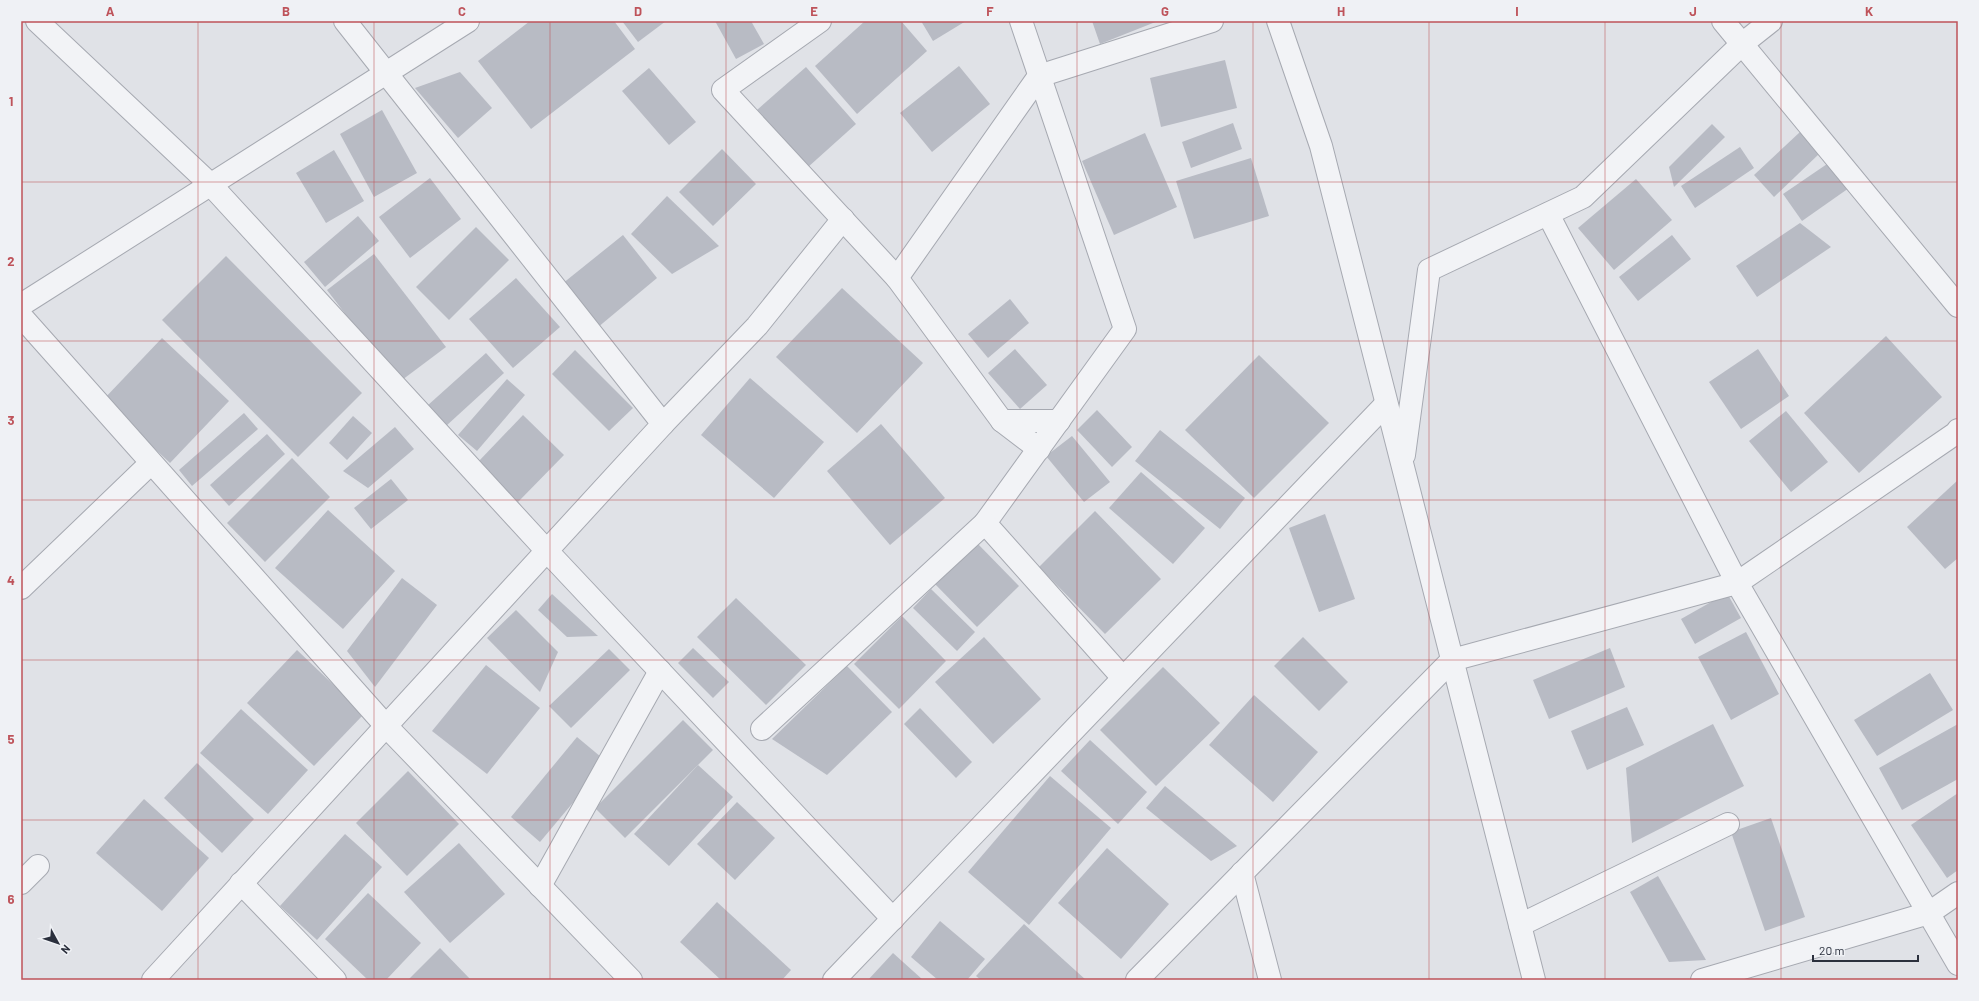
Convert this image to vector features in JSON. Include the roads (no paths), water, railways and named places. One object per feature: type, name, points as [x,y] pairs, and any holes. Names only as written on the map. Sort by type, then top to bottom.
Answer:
[{"type":"street","points":[[37,21],[211,185],[547,550],[893,919]]},
{"type":"street","points":[[345,21],[663,424]]},
{"type":"street","points":[[21,305],[468,21]]},
{"type":"street","points":[[820,21],[724,90],[897,278],[1002,420],[1039,449]]},
{"type":"street","points":[[762,729],[985,523],[1125,329],[1021,21]]},
{"type":"street","points":[[897,278],[1039,76],[1212,21]]},
{"type":"street","points":[[1278,21],[1321,146],[1534,980]]},
{"type":"street","points":[[1723,21],[1958,306]]},
{"type":"street","points":[[1403,467],[1429,270],[1583,197],[1742,44],[1771,21]]},
{"type":"street","points":[[1548,214],[1737,583],[1958,964]]},
{"type":"street","points":[[153,980],[663,424],[757,326],[843,219]]},
{"type":"street","points":[[21,316],[386,726],[631,980]]},
{"type":"street","points":[[834,980],[1386,404]]},
{"type":"street","points":[[1002,420],[1059,421]]},
{"type":"street","points":[[1137,980],[1452,660],[1737,583],[1956,433],[1958,430]]},
{"type":"street","points":[[21,588],[152,463]]},
{"type":"street","points":[[985,523],[1123,678]]},
{"type":"street","points":[[540,886],[660,671]]},
{"type":"street","points":[[1520,926],[1728,824]]},
{"type":"street","points":[[21,883],[38,866]]},
{"type":"street","points":[[1242,873],[1270,980]]},
{"type":"street","points":[[241,884],[335,980]]},
{"type":"street","points":[[1702,980],[1929,913],[1958,893]]}]
